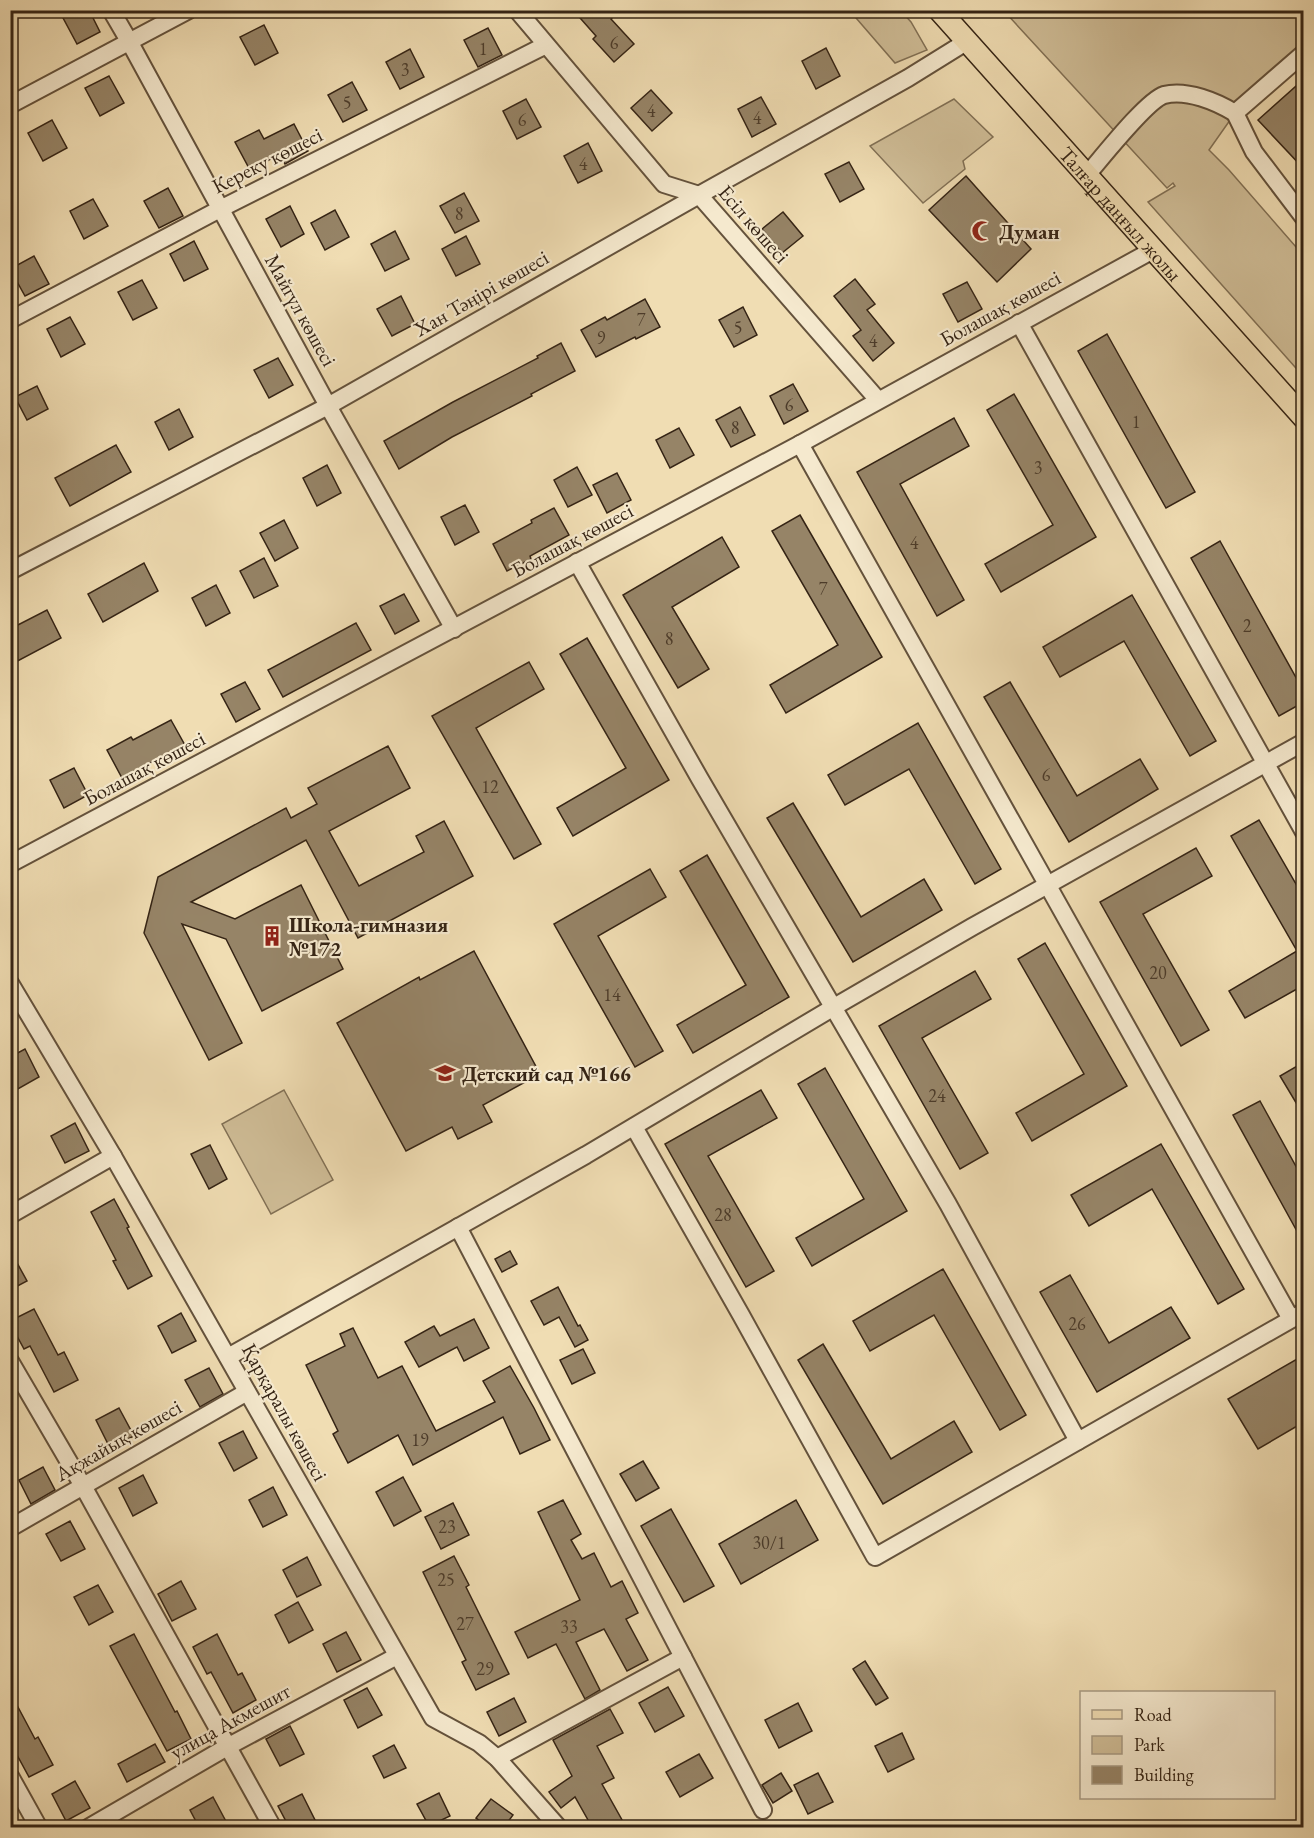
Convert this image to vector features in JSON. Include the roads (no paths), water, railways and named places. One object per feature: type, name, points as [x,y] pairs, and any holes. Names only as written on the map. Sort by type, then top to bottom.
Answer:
[{"type":"main road","name":"Талғар даңғыл жолы","points":[[939,10],[1304,418]]},
{"type":"street","name":"Майгүл көшесі","points":[[111,10],[328,406],[454,629]]},
{"type":"street","points":[[10,105],[189,10]]},
{"type":"street","name":"Есіл көшесі","points":[[517,10],[664,183],[699,195],[878,400]]},
{"type":"street","name":"Хан Тәңірі көшесі","points":[[10,571],[328,406],[926,68],[966,42]]},
{"type":"street","name":"Кереку көшесі","points":[[10,320],[220,209],[546,45]]},
{"type":"street","points":[[1236,113],[1304,53]]},
{"type":"street","points":[[1086,176],[1144,110],[1163,96],[1179,94],[1197,97],[1218,103],[1236,113],[1254,152],[1304,218]]},
{"type":"street","name":"Болашақ көшесі","points":[[10,864],[800,444],[1153,250]]},
{"type":"street","points":[[1019,323],[1304,832]]},
{"type":"street","points":[[634,1126],[875,1557],[1298,1315],[1048,886],[800,444]]},
{"type":"street","points":[[577,562],[699,779],[948,1204],[1078,1441]]},
{"type":"street","points":[[228,1357],[634,1126],[972,927],[1304,742]]},
{"type":"street","name":"Қарқаралы көшесі","points":[[10,982],[113,1156],[433,1718],[479,1743],[497,1758],[557,1827]]},
{"type":"street","points":[[10,1215],[113,1156]]},
{"type":"street","points":[[458,1227],[763,1810]]},
{"type":"street","points":[[10,1361],[83,1486],[273,1827]]},
{"type":"street","name":"Ақжайық көшесі","points":[[10,1528],[247,1392]]},
{"type":"street","name":"улица Акмешит","points":[[88,1827],[227,1747],[397,1656]]},
{"type":"street","points":[[497,1758],[683,1657]]},
{"type":"street","points":[[10,1776],[39,1827]]},
{"type":"place","name":"Думан","points":[[982,231]]},
{"type":"place","name":"Школа-гимназия №172","points":[[272,936]]},
{"type":"place","name":"Детский сад №166","points":[[445,1073]]}]
